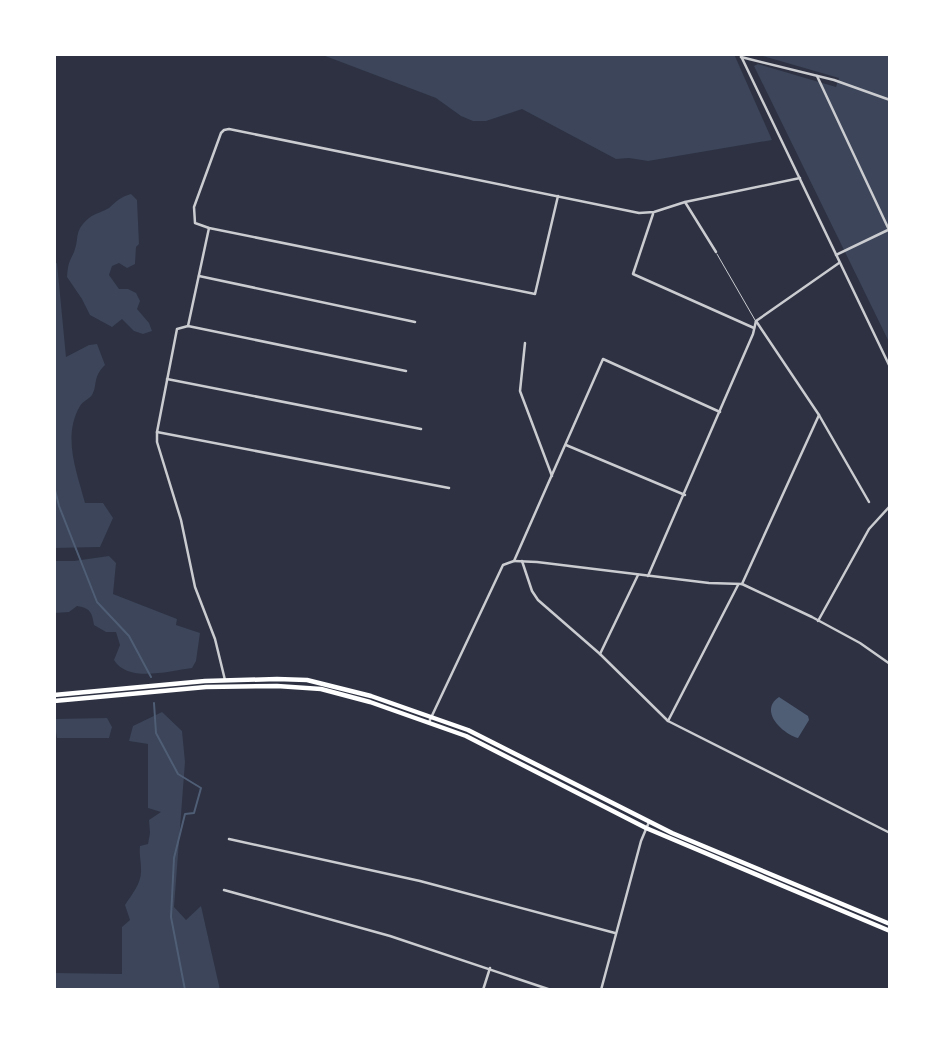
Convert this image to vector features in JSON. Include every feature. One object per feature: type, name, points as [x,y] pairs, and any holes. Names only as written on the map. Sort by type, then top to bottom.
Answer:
[{"type":"main road","points":[[54,695],[225,680],[293,679],[372,696],[432,716],[491,741],[648,825],[890,924]]},
{"type":"main road","points":[[54,702],[206,687],[293,686],[321,689],[347,696],[429,722],[489,747],[648,825],[890,931]]},
{"type":"street","points":[[740,55],[888,99],[890,106]]},
{"type":"street","points":[[740,55],[890,367]]},
{"type":"street","points":[[817,76],[889,230],[835,255]]},
{"type":"street","points":[[558,196],[535,294],[209,228],[195,223],[194,207],[224,130],[558,196],[639,213],[654,212],[685,202],[800,178]]},
{"type":"street","points":[[685,202],[716,252]]},
{"type":"street","points":[[654,212],[633,274],[754,328]]},
{"type":"street","points":[[188,326],[209,228]]},
{"type":"street","points":[[648,576],[720,412],[755,321],[839,263]]},
{"type":"street","points":[[199,276],[415,322]]},
{"type":"street","points":[[755,321],[819,415],[869,502]]},
{"type":"street","points":[[225,680],[215,639],[195,587],[181,520],[160,457],[157,432],[175,333],[182,326],[188,326],[406,371]]},
{"type":"street","points":[[525,343],[520,391],[552,476]]},
{"type":"street","points":[[514,561],[603,359],[720,412]]},
{"type":"street","points":[[167,379],[421,429]]},
{"type":"street","points":[[668,721],[740,584],[819,415]]},
{"type":"street","points":[[157,432],[449,488]]},
{"type":"street","points":[[566,445],[685,495]]},
{"type":"street","points":[[818,621],[869,529],[890,506]]},
{"type":"street","points":[[429,722],[503,565],[514,561],[740,584],[860,643],[890,664]]},
{"type":"street","points":[[522,561],[532,591],[538,600],[600,654],[668,721],[890,833]]},
{"type":"street","points":[[600,654],[638,575]]},
{"type":"street","points":[[600,990],[648,825]]},
{"type":"street","points":[[229,839],[420,881],[615,933]]},
{"type":"street","points":[[224,890],[390,936],[551,990]]},
{"type":"street","points":[[483,990],[490,968]]},
{"type":"lane","points":[[716,252],[755,321]]},
{"type":"shaded area","points":[[320,54],[734,54],[772,140],[648,161],[616,159],[522,109],[486,121],[473,121],[436,98]]},
{"type":"shaded area","points":[[756,54],[890,54],[890,344],[754,66],[758,64],[836,87],[839,78]]},
{"type":"shaded area","points":[[131,194],[137,200],[139,244],[136,247],[135,264],[127,268],[119,263],[112,266],[109,275],[119,289],[136,293],[140,301],[137,309],[152,331],[143,334],[134,331],[122,319],[112,327],[90,315],[67,277],[79,231],[84,223],[91,216]]},
{"type":"shaded area","points":[[57,263],[66,357],[89,345],[97,344],[105,365],[98,374],[92,395],[81,404],[72,430],[75,467],[85,503],[103,503],[113,518],[100,547],[54,548],[54,264]]},
{"type":"shaded area","points":[[109,556],[116,563],[113,594],[177,619],[176,625],[200,633],[196,661],[192,668],[150,674],[129,671],[114,660],[120,645],[116,632],[106,632],[94,625],[88,609],[77,606],[69,612],[54,613],[54,561]]},
{"type":"shaded area","points":[[779,697],[808,716],[809,720],[798,738],[780,727],[772,715],[773,703]]},
{"type":"shaded area","points":[[162,712],[182,731],[185,762],[174,907],[186,920],[201,906],[220,990],[54,990],[54,973],[122,974],[122,927],[130,920],[125,905],[140,879],[140,846],[148,844],[149,820],[161,812],[148,808],[148,744],[129,741],[133,726]]},
{"type":"shaded area","points":[[107,718],[112,727],[109,738],[57,738],[54,719]]},
{"type":"waterway","points":[[54,486],[59,506],[97,602],[129,636],[151,677]]},
{"type":"waterway","points":[[154,703],[156,733],[178,774],[201,788],[194,813],[185,814],[174,858],[171,917],[185,990]]}]
